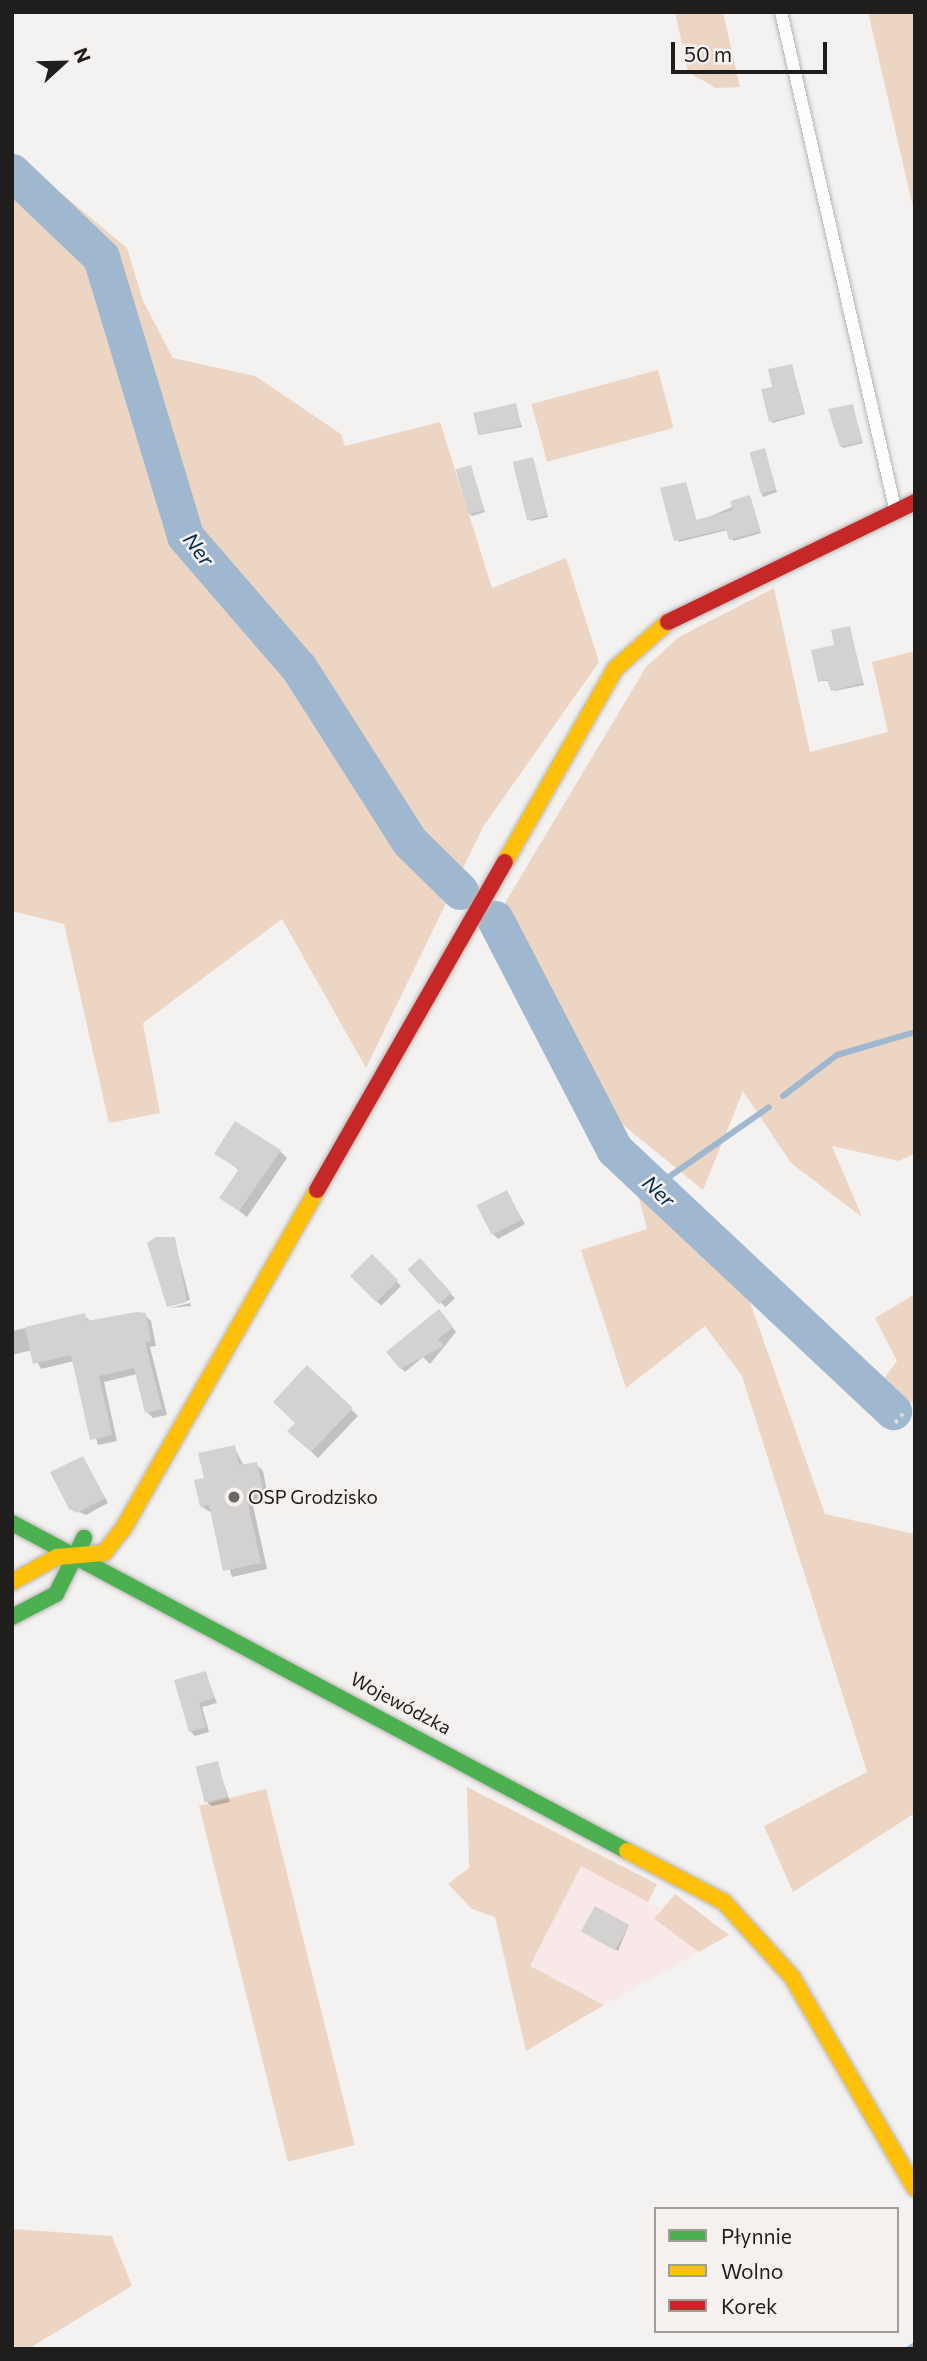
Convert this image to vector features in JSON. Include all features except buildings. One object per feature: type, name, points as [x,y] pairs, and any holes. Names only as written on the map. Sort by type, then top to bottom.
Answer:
[{"type":"street","points":[[12,1583],[57,1557],[77,1558],[104,1553],[615,669],[672,618],[915,502]]},
{"type":"street","points":[[12,1617],[56,1594],[102,1521],[134,1500]]},
{"type":"street","name":"Wojewódzka","points":[[12,1523],[663,1864],[724,1902],[760,1936],[808,2002],[915,2188]]},
{"type":"lane","points":[[780,12],[896,511]]},
{"type":"path","points":[[894,1423],[905,1411]]},
{"type":"shaded area","points":[[675,12],[723,12],[740,87],[716,88],[688,72]]},
{"type":"shaded area","points":[[868,12],[915,12],[915,216]]},
{"type":"shaded area","points":[[12,152],[127,248],[143,301],[173,358],[255,376],[341,434],[345,446],[440,422],[492,588],[566,558],[599,662],[483,827],[366,1068],[282,919],[143,1023],[160,1113],[109,1123],[64,924],[12,911]]},
{"type":"shaded area","points":[[658,370],[674,428],[547,462],[531,404]]},
{"type":"shaded area","points":[[774,588],[810,752],[888,732],[872,662],[915,651],[915,1153],[899,1161],[832,1146],[862,1217],[791,1163],[743,1091],[703,1190],[606,1111],[502,908],[646,667],[679,637]]},
{"type":"shaded area","points":[[633,1177],[746,1291],[825,1514],[915,1534],[915,1813],[793,1892],[764,1826],[867,1772],[742,1376],[705,1326],[626,1388],[581,1250],[647,1229]]},
{"type":"shaded area","points":[[915,1294],[915,1403],[888,1397],[879,1385],[897,1361],[875,1318]]},
{"type":"shaded area","points":[[467,1787],[657,1884],[648,1902],[581,1866],[530,1966],[604,2005],[526,2051],[495,1917],[472,1909],[448,1884],[469,1868]]},
{"type":"shaded area","points":[[266,1789],[355,2145],[288,2162],[199,1806]]},
{"type":"shaded area","points":[[581,1866],[661,1909],[654,1920],[699,1952],[604,2005],[530,1966]]},
{"type":"shaded area","points":[[675,1894],[729,1935],[699,1952],[654,1919]]},
{"type":"shaded area","points":[[12,2229],[112,2236],[132,2286],[28,2349],[12,2349]]},
{"type":"waterway","name":"Ner","points":[[12,172],[101,257],[185,536],[299,668],[410,842],[460,891]]},
{"type":"waterway","name":"Ner","points":[[495,919],[614,1149],[893,1411]]},
{"type":"waterway","points":[[783,1096],[837,1055],[915,1032]]},
{"type":"waterway","points":[[653,1188],[769,1107]]},
{"type":"waterway","points":[[909,2349],[915,2345]]},
{"type":"traffic: fast","points":[[12,1523],[627,1851]]},
{"type":"traffic: fast","points":[[12,1617],[56,1594],[84,1538]]},
{"type":"traffic: slow","points":[[505,862],[615,669],[668,622]]},
{"type":"traffic: slow","points":[[12,1582],[57,1557],[104,1553],[123,1529],[317,1190]]},
{"type":"traffic: slow","points":[[627,1851],[724,1902],[792,1977],[915,2188]]},
{"type":"traffic: jam","points":[[668,622],[915,502]]},
{"type":"traffic: jam","points":[[317,1190],[505,862]]},
{"type":"place","name":"OSP Grodzisko","points":[[234,1497]]}]
